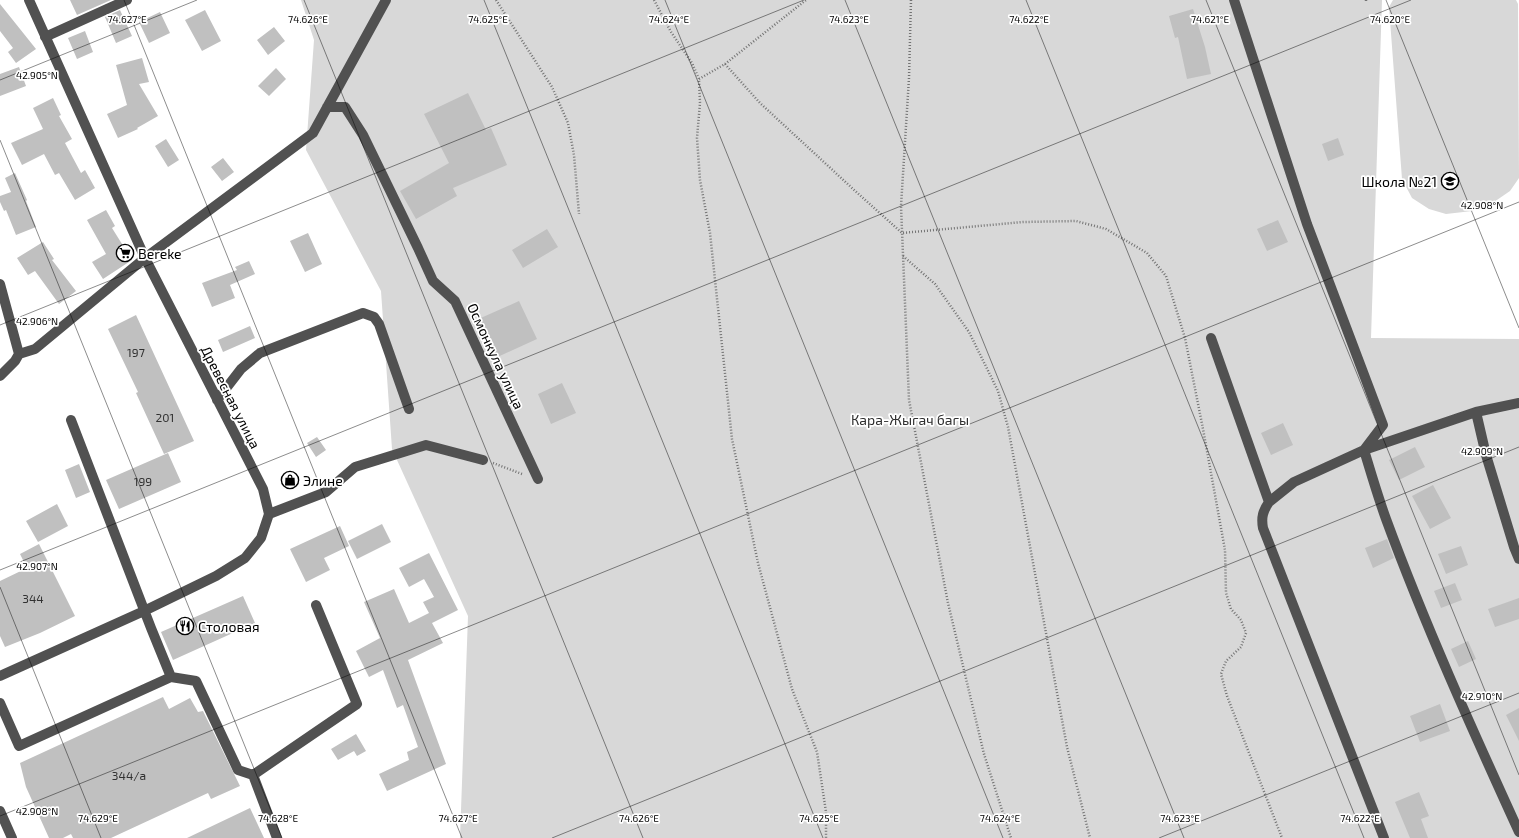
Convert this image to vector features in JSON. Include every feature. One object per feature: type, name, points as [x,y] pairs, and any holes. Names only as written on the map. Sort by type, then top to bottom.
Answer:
[{"type":"street","name":"Древесная улица","points":[[29,0],[145,258],[263,489],[270,514]]},
{"type":"street","points":[[46,37],[127,0]]},
{"type":"street","points":[[0,376],[15,361],[19,354],[35,349],[145,258],[314,133],[386,0]]},
{"type":"street","points":[[1234,0],[1307,224],[1383,425],[1364,450]]},
{"type":"street","name":"Осмонкула улица","points":[[328,107],[345,107],[363,135],[433,281],[455,301],[538,479]]},
{"type":"street","points":[[0,284],[19,354]]},
{"type":"street","points":[[217,400],[241,369],[260,353],[363,313],[374,317],[379,324],[409,409]]},
{"type":"street","points":[[1211,338],[1269,502]]},
{"type":"street","points":[[1384,838],[1263,528],[1262,519],[1264,511],[1269,502],[1294,482],[1364,450],[1476,412],[1519,403]]},
{"type":"street","points":[[1476,412],[1486,455],[1519,559]]},
{"type":"street","points":[[71,420],[144,611],[171,677]]},
{"type":"street","points":[[0,676],[144,611],[216,576],[245,558],[261,538],[270,514],[326,492],[354,467],[426,445],[483,460]]},
{"type":"street","points":[[1364,450],[1386,518],[1420,606],[1519,832]]},
{"type":"street","points":[[253,775],[357,704],[316,605]]},
{"type":"street","points":[[0,703],[19,746],[171,677],[196,682],[238,770],[253,775]]},
{"type":"street","points":[[253,775],[277,838]]},
{"type":"street","points":[[0,811],[12,838]]},
{"type":"path","points":[[496,0],[552,87],[568,123],[574,155],[579,214]]},
{"type":"path","points":[[654,0],[671,32],[692,63],[699,80],[700,103],[697,138],[700,180],[710,233],[732,439],[762,578],[792,689],[817,752],[826,812],[826,838]]},
{"type":"path","points":[[656,4],[660,0]]},
{"type":"path","points":[[699,80],[725,64],[806,0]]},
{"type":"path","points":[[911,0],[909,78],[901,206],[909,400],[948,603],[984,754],[1010,838]]},
{"type":"path","points":[[725,64],[760,103],[902,232],[1023,222],[1076,222],[1106,229],[1148,253],[1166,276],[1185,338],[1205,436],[1225,550],[1226,593],[1231,609],[1241,620],[1246,633],[1241,647],[1226,661],[1221,674],[1227,696],[1282,838]]},
{"type":"path","points":[[903,256],[935,284],[970,332],[998,391],[1008,427],[1067,747],[1090,838]]},
{"type":"path","points":[[483,460],[538,479]]},
{"type":"green space","name":"Кара-Жыгач багы","points":[[301,0],[1382,0],[1371,338],[1519,339],[1519,838],[460,838],[468,616],[392,449],[381,291],[306,150],[314,40]]},
{"type":"green space","points":[[1393,0],[1516,0],[1518,4],[1519,178],[1510,191],[1494,202],[1472,211],[1446,214],[1429,209],[1412,198],[1402,179],[1389,7]]},
{"type":"building","points":[[70,0],[111,0],[77,15]]},
{"type":"building","points":[[0,4],[36,49],[16,63],[8,52],[13,48],[0,31]]},
{"type":"building","points":[[1193,9],[1205,47],[1211,74],[1187,79],[1178,37],[1175,38],[1169,16]]},
{"type":"building","points":[[120,10],[132,36],[116,43],[105,17]]},
{"type":"building","points":[[205,10],[221,41],[202,51],[185,20]]},
{"type":"building","points":[[160,12],[170,33],[149,43],[139,22]]},
{"type":"building","points":[[274,27],[285,41],[268,55],[257,40]]},
{"type":"building","points":[[85,31],[93,52],[77,59],[68,38]]},
{"type":"building","points":[[142,58],[149,82],[139,84],[158,116],[137,128],[138,129],[118,138],[107,114],[127,105],[116,65]]},
{"type":"building","points":[[19,67],[26,86],[0,96],[0,74]]},
{"type":"building","points":[[276,68],[286,79],[269,96],[258,86]]},
{"type":"building","points":[[468,93],[486,130],[491,128],[507,165],[453,188],[457,196],[416,219],[400,191],[449,163],[424,114]]},
{"type":"building","points":[[53,98],[61,115],[59,116],[72,139],[65,143],[81,173],[85,170],[95,188],[75,200],[59,173],[55,175],[44,154],[22,165],[11,143],[43,129],[33,108]]},
{"type":"building","points":[[1338,138],[1344,155],[1328,161],[1322,144]]},
{"type":"building","points":[[166,139],[179,160],[168,167],[155,146]]},
{"type":"building","points":[[223,158],[234,172],[222,181],[211,167]]},
{"type":"building","points":[[15,173],[27,200],[26,201],[36,227],[16,235],[6,210],[4,211],[0,202],[0,196],[11,192],[5,178]]},
{"type":"building","points":[[106,210],[115,226],[112,228],[132,260],[103,279],[92,262],[106,254],[87,220]]},
{"type":"building","points":[[1278,220],[1288,242],[1267,251],[1257,229]]},
{"type":"building","points":[[547,229],[558,247],[523,268],[512,250]]},
{"type":"building","points":[[308,233],[322,264],[305,272],[290,241]]},
{"type":"building","points":[[43,242],[54,259],[52,260],[76,291],[59,304],[35,271],[28,275],[17,258]]},
{"type":"building","points":[[249,261],[255,274],[230,285],[235,298],[212,307],[202,283],[237,270],[235,267]]},
{"type":"building","points":[[519,301],[537,339],[491,360],[474,321]]},
{"type":"building","points":[[136,315],[194,441],[164,454],[136,393],[138,392],[108,329]]},
{"type":"building","points":[[250,326],[255,338],[223,352],[218,340]]},
{"type":"building","points":[[562,383],[576,413],[551,424],[538,394]]},
{"type":"building","points":[[1283,423],[1293,445],[1271,455],[1261,433]]},
{"type":"building","points":[[317,437],[326,450],[316,457],[307,443]]},
{"type":"building","points":[[1415,447],[1425,467],[1399,480],[1389,460]]},
{"type":"building","points":[[168,453],[181,482],[119,509],[106,480]]},
{"type":"building","points":[[79,464],[90,492],[76,498],[65,470]]},
{"type":"building","points":[[1433,485],[1451,518],[1430,529],[1412,496]]},
{"type":"building","points":[[57,504],[68,526],[38,542],[26,521]]},
{"type":"building","points":[[382,524],[391,542],[357,559],[348,541]]},
{"type":"building","points":[[340,526],[349,546],[324,558],[330,570],[306,582],[290,549]]},
{"type":"building","points":[[1387,539],[1394,558],[1373,568],[1365,548]]},
{"type":"building","points":[[39,544],[75,616],[40,633],[5,647],[0,636],[0,581],[27,568],[20,554]]},
{"type":"building","points":[[1461,546],[1468,565],[1446,574],[1438,554]]},
{"type":"building","points":[[429,553],[458,610],[432,623],[443,643],[408,660],[446,764],[387,791],[379,774],[409,760],[407,752],[418,747],[403,705],[397,708],[383,670],[369,677],[356,651],[380,638],[364,602],[394,589],[409,623],[429,613],[423,602],[434,597],[424,579],[409,587],[399,568]]},
{"type":"building","points":[[1455,583],[1462,600],[1441,608],[1434,591]]},
{"type":"building","points":[[243,596],[255,623],[173,660],[161,632]]},
{"type":"building","points":[[1519,598],[1519,619],[1495,627],[1488,609]]},
{"type":"building","points":[[1468,641],[1476,659],[1459,667],[1451,649]]},
{"type":"building","points":[[163,697],[169,709],[190,698],[198,712],[203,711],[240,786],[211,799],[208,793],[111,838],[73,838],[71,834],[63,838],[49,838],[26,787],[20,763]]},
{"type":"building","points":[[1440,704],[1450,731],[1420,742],[1410,716]]},
{"type":"building","points":[[1519,708],[1519,741],[1506,715]]},
{"type":"building","points":[[356,734],[366,751],[357,756],[354,751],[338,760],[331,749]]},
{"type":"building","points":[[1419,792],[1429,816],[1421,819],[1428,838],[1410,838],[1395,802]]},
{"type":"building","points":[[250,808],[264,838],[187,838]]},
{"type":"place","name":"Школа №21","points":[[1450,181]]},
{"type":"place","name":"Bereke","points":[[125,253]]},
{"type":"place","name":"Элине","points":[[290,480]]},
{"type":"place","name":"Столовая","points":[[185,626]]}]
